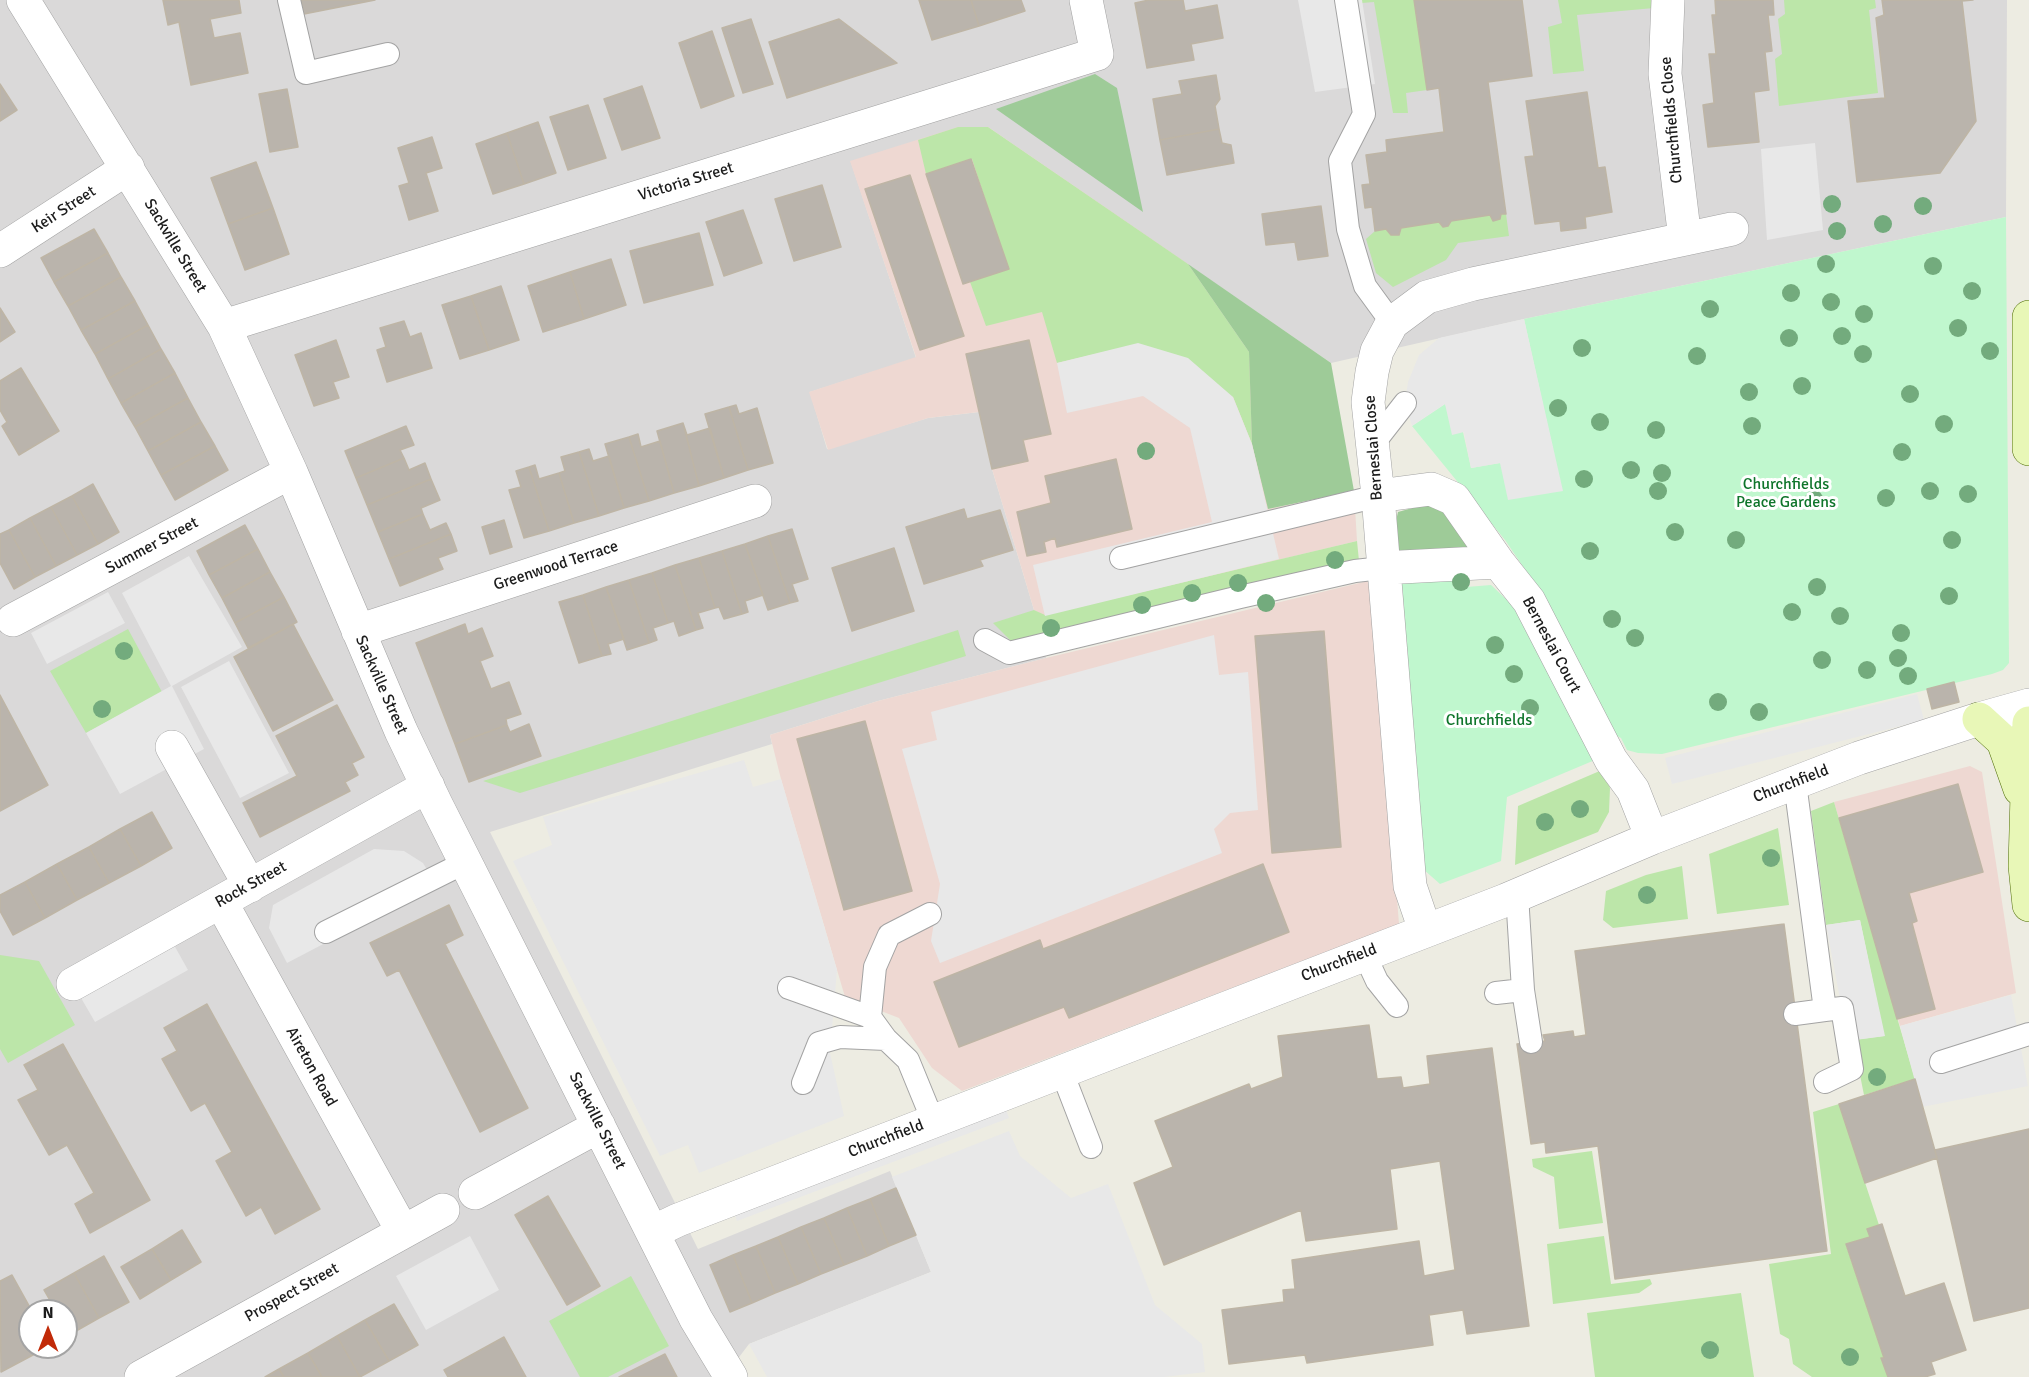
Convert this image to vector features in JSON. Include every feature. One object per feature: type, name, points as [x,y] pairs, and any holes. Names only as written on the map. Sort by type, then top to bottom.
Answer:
[{"type":"street","name":"Sackville Street","points":[[23,0],[224,326],[291,472],[358,632],[428,786],[696,1319],[731,1377]]},
{"type":"street","name":"Victoria Street","points":[[224,326],[1097,54],[1086,0]]},
{"type":"street","name":"Churchfields Close","points":[[1668,0],[1665,74],[1685,239]]},
{"type":"street","name":"Keir Street","points":[[0,251],[128,168]]},
{"type":"street","name":"Berneslai Close","points":[[1425,930],[1410,886],[1382,568],[1378,496],[1368,402],[1377,351],[1392,323],[1427,297],[1454,289],[1732,229]]},
{"type":"street","points":[[2029,317],[2029,449]]},
{"type":"street","name":"Summer Street","points":[[14,620],[291,472]]},
{"type":"street","name":"Berneslai Court","points":[[1378,496],[1431,489],[1454,499],[1498,562],[1529,601],[1611,760],[1633,790],[1652,838]]},
{"type":"street","name":"Greenwood Terrace","points":[[358,632],[755,501]]},
{"type":"street","points":[[1382,568],[1498,562]]},
{"type":"street","name":"Churchfield","points":[[653,1232],[678,1220],[1516,895],[1652,838],[1859,758],[2029,705]]},
{"type":"street","points":[[1979,719],[2003,741],[2027,804]]},
{"type":"street","points":[[2029,723],[2025,866],[2029,905]]},
{"type":"street","points":[[172,747],[250,886]]},
{"type":"street","name":"Rock Street","points":[[73,984],[428,786]]},
{"type":"street","name":"Aireton Road","points":[[221,902],[403,1232]]},
{"type":"street","points":[[475,1193],[599,1126]]},
{"type":"street","name":"Prospect Street","points":[[141,1377],[443,1210]]},
{"type":"lane","points":[[290,0],[306,73],[388,54]]},
{"type":"lane","points":[[1346,0],[1364,114],[1340,161],[1348,229],[1365,285],[1392,323]]},
{"type":"lane","points":[[1373,444],[1405,403]]},
{"type":"lane","points":[[1121,558],[1378,496]]},
{"type":"lane","points":[[985,640],[1009,653],[1240,597],[1355,571],[1382,568]]},
{"type":"lane","points":[[1795,783],[1825,1010]]},
{"type":"lane","points":[[326,932],[466,862]]},
{"type":"lane","points":[[1516,895],[1523,990],[1531,1042]]},
{"type":"lane","points":[[870,1017],[875,967],[890,935],[930,914]]},
{"type":"lane","points":[[1364,953],[1377,981],[1397,1006]]},
{"type":"lane","points":[[789,988],[870,1017],[886,1039],[908,1060],[933,1121]]},
{"type":"lane","points":[[1496,993],[1523,990]]},
{"type":"lane","points":[[1795,1014],[1842,1008],[1852,1069],[1825,1082]]},
{"type":"lane","points":[[1941,1062],[2029,1034]]},
{"type":"lane","points":[[802,1083],[819,1043],[840,1037],[886,1039]]},
{"type":"lane","points":[[1062,1072],[1091,1147]]},
{"type":"shaded area","points":[[0,0],[2007,0],[2006,217],[1524,319],[1331,363],[988,127],[851,162],[916,358],[810,392],[827,449],[928,418],[979,412],[992,469],[1046,658],[878,701],[770,735],[772,744],[490,832],[698,1249],[890,1171],[931,1272],[749,1344],[724,1377],[0,1377]]},
{"type":"shaded area","points":[[1298,0],[1362,0],[1375,84],[1315,92]]},
{"type":"shaded area","points":[[958,127],[988,127],[1188,264],[1249,352],[1268,509],[1354,491],[1357,541],[1045,616],[1034,610],[992,469],[979,412],[928,418],[828,450],[809,392],[916,357],[850,161]]},
{"type":"shaded area","points":[[1815,143],[1823,230],[1767,240],[1761,149]]},
{"type":"shaded area","points":[[1524,319],[1563,491],[1508,500],[1500,463],[1471,468],[1464,432],[1452,435],[1445,404],[1412,426],[1405,403],[1408,382],[1419,355],[1439,338]]},
{"type":"shaded area","points":[[1138,343],[1188,358],[1233,397],[1252,444],[1279,559],[1045,616],[1033,565],[1212,522],[1190,428],[1143,396],[1067,413],[1057,363]]},
{"type":"shaded area","points":[[189,556],[242,647],[172,686],[204,749],[120,794],[86,733],[171,686],[122,593]]},
{"type":"shaded area","points":[[1372,580],[1399,924],[962,1091],[932,1068],[899,1018],[845,997],[770,735],[878,701]]},
{"type":"shaded area","points":[[108,592],[125,623],[47,664],[31,633]]},
{"type":"shaded area","points":[[1214,635],[1219,675],[1248,672],[1258,810],[1230,813],[1214,829],[1222,853],[940,963],[931,941],[940,884],[902,749],[937,740],[931,712]]},
{"type":"shaded area","points":[[229,661],[289,773],[240,798],[181,687]]},
{"type":"shaded area","points":[[1917,694],[1924,720],[1672,784],[1665,758]]},
{"type":"shaded area","points":[[744,760],[753,787],[781,779],[837,970],[830,1053],[844,1116],[699,1173],[688,1145],[660,1156],[513,861],[552,845],[543,817]]},
{"type":"shaded area","points":[[1970,766],[1982,772],[2016,993],[1900,1026],[1834,802]]},
{"type":"shaded area","points":[[374,849],[404,851],[423,863],[436,885],[287,963],[269,928],[273,905]]},
{"type":"shaded area","points":[[160,920],[188,970],[95,1022],[66,972]]},
{"type":"shaded area","points":[[1860,920],[1885,1036],[1848,1041],[1826,925]]},
{"type":"shaded area","points":[[2011,995],[2028,1086],[1922,1107],[1900,1026]]},
{"type":"shaded area","points":[[1004,1104],[1009,1118],[737,1221],[732,1207]]},
{"type":"shaded area","points":[[1009,1131],[1020,1156],[1071,1198],[1108,1184],[1155,1305],[1202,1344],[1205,1372],[1164,1377],[767,1377],[749,1344],[931,1272],[892,1177]]},
{"type":"shaded area","points":[[470,1236],[499,1290],[426,1330],[396,1276]]},
{"type":"green space","points":[[1362,0],[1414,0],[1427,90],[1406,93],[1408,113],[1393,113],[1374,2],[1362,3]]},
{"type":"green space","points":[[1558,0],[1655,0],[1654,8],[1577,15],[1584,71],[1553,74],[1548,27],[1562,23]]},
{"type":"green space","points":[[1784,0],[1875,0],[1876,8],[1869,10],[1878,93],[1779,106],[1775,59],[1782,54],[1778,19],[1785,14]]},
{"type":"green space","points":[[1095,74],[1117,88],[1143,212],[996,109]]},
{"type":"green space","points":[[958,127],[988,127],[1188,264],[1249,352],[1252,444],[1233,397],[1138,344],[1057,363],[1042,312],[986,326],[970,282],[1008,269],[972,159],[926,174],[918,140]]},
{"type":"green space","points":[[1501,214],[1506,214],[1509,236],[1458,243],[1446,260],[1393,287],[1376,273],[1366,239],[1375,231],[1386,229],[1391,235],[1398,235],[1401,228],[1439,222],[1443,227],[1448,226],[1451,221],[1490,215],[1494,220],[1500,219]]},
{"type":"green space","name":"Churchfields Peace Gardens","points":[[2006,217],[2009,663],[2003,670],[1992,674],[1662,754],[1627,750],[1621,738],[1609,732],[1543,596],[1505,540],[1412,426],[1445,404],[1463,432],[1471,468],[1500,463],[1562,491],[1524,319]]},
{"type":"green space","points":[[1188,264],[1331,363],[1354,491],[1268,509],[1252,444],[1249,352]]},
{"type":"green space","points":[[1423,505],[1448,509],[1470,541],[1466,551],[1399,553],[1391,543],[1398,512]]},
{"type":"green space","points":[[1357,541],[1359,561],[1012,642],[993,623],[1034,610],[1045,615]]},
{"type":"green space","name":"Churchfields","points":[[1451,579],[1454,588],[1491,585],[1522,614],[1595,760],[1507,797],[1501,861],[1440,884],[1423,869],[1399,583]]},
{"type":"green space","points":[[128,629],[162,692],[86,733],[50,671]]},
{"type":"green space","points":[[958,630],[966,656],[520,793],[483,781]]},
{"type":"green space","points":[[1602,770],[1610,788],[1609,812],[1598,832],[1515,865],[1518,806]]},
{"type":"green space","points":[[1834,802],[1915,1079],[1864,1095],[1853,1040],[1884,1036],[1860,920],[1826,925],[1811,811]]},
{"type":"green space","points":[[1778,828],[1789,905],[1717,914],[1709,854]]},
{"type":"green space","points":[[1682,866],[1688,919],[1613,928],[1603,920],[1606,891],[1646,875]]},
{"type":"green space","points":[[0,955],[39,961],[75,1025],[8,1063],[0,1049]]},
{"type":"green space","points":[[1839,1104],[1879,1225],[1868,1229],[1870,1237],[1846,1245],[1884,1358],[1882,1359],[1888,1377],[1812,1377],[1793,1364],[1789,1339],[1780,1334],[1769,1264],[1831,1254],[1813,1112]]},
{"type":"green space","points":[[1592,1151],[1603,1223],[1559,1229],[1554,1177],[1533,1167],[1532,1159]]},
{"type":"green space","points":[[1604,1236],[1611,1284],[1650,1279],[1652,1284],[1639,1293],[1553,1304],[1547,1244]]},
{"type":"green space","points":[[631,1276],[669,1346],[608,1377],[580,1377],[549,1321]]},
{"type":"green space","points":[[1741,1293],[1754,1377],[1595,1377],[1587,1313]]},
{"type":"building","points":[[163,0],[239,0],[241,13],[210,19],[214,38],[240,33],[248,73],[191,85],[179,22],[168,25]]},
{"type":"building","points":[[301,0],[375,0],[304,14]]},
{"type":"building","points":[[919,0],[971,0],[979,26],[932,40]]},
{"type":"building","points":[[971,0],[1021,0],[1025,11],[979,26]]},
{"type":"building","points":[[1149,0],[1183,0],[1185,11],[1217,5],[1223,38],[1191,44],[1194,60],[1147,68],[1135,3]]},
{"type":"building","points":[[1414,0],[1522,0],[1532,76],[1488,82],[1506,214],[1501,214],[1500,219],[1493,221],[1490,215],[1451,221],[1448,226],[1443,227],[1439,222],[1401,228],[1399,235],[1391,235],[1386,229],[1375,231],[1372,207],[1365,208],[1362,185],[1370,184],[1366,155],[1387,152],[1386,140],[1444,132],[1439,88],[1427,90]]},
{"type":"building","points":[[1715,0],[1773,0],[1774,15],[1768,15],[1772,51],[1765,52],[1769,90],[1754,92],[1759,142],[1708,147],[1703,105],[1714,103],[1709,54],[1716,54],[1712,15],[1716,15]]},
{"type":"building","points":[[1882,0],[1973,0],[1962,1],[1976,121],[1940,173],[1857,182],[1848,101],[1885,98],[1876,18],[1884,15]]},
{"type":"building","points":[[751,19],[773,84],[743,93],[722,28]]},
{"type":"building","points":[[839,19],[897,63],[787,98],[769,42]]},
{"type":"building","points":[[712,31],[734,96],[701,108],[679,43]]},
{"type":"building","points":[[1216,75],[1220,99],[1215,106],[1219,129],[1160,140],[1153,99],[1182,94],[1179,81]]},
{"type":"building","points":[[0,84],[17,110],[0,121]]},
{"type":"building","points":[[642,86],[660,138],[622,150],[604,99]]},
{"type":"building","points":[[287,89],[298,147],[270,152],[259,94]]},
{"type":"building","points":[[1587,92],[1598,168],[1605,167],[1612,212],[1585,217],[1586,228],[1561,231],[1560,221],[1535,224],[1525,157],[1534,156],[1526,101]]},
{"type":"building","points":[[588,105],[606,158],[568,170],[550,117]]},
{"type":"building","points":[[538,122],[556,173],[524,184],[507,133]]},
{"type":"building","points":[[1219,129],[1222,143],[1231,145],[1234,163],[1167,175],[1160,140]]},
{"type":"building","points":[[507,133],[524,184],[493,194],[476,144]]},
{"type":"building","points":[[432,137],[442,168],[426,173],[438,211],[409,220],[399,186],[409,183],[398,148]]},
{"type":"building","points":[[971,159],[1009,269],[963,284],[926,174]]},
{"type":"building","points":[[256,162],[273,208],[228,224],[211,178]]},
{"type":"building","points":[[910,175],[964,336],[920,350],[865,189]]},
{"type":"building","points":[[822,185],[841,247],[794,261],[775,199]]},
{"type":"building","points":[[1321,206],[1328,256],[1298,260],[1295,242],[1266,245],[1262,214]]},
{"type":"building","points":[[273,208],[289,254],[245,270],[228,224]]},
{"type":"building","points":[[743,210],[762,263],[724,276],[706,222]]},
{"type":"building","points":[[94,229],[108,253],[54,282],[41,258]]},
{"type":"building","points":[[699,233],[713,285],[644,303],[630,251]]},
{"type":"building","points":[[108,253],[121,277],[68,306],[54,282]]},
{"type":"building","points":[[611,259],[626,305],[584,319],[570,272]]},
{"type":"building","points":[[570,272],[584,319],[543,332],[528,286]]},
{"type":"building","points":[[121,277],[135,301],[81,330],[68,306]]},
{"type":"building","points":[[501,286],[519,340],[489,350],[471,296]]},
{"type":"building","points":[[471,296],[489,350],[460,359],[442,305]]},
{"type":"building","points":[[135,301],[148,325],[95,354],[81,330]]},
{"type":"building","points":[[0,308],[15,332],[0,342]]},
{"type":"building","points":[[404,321],[410,337],[421,333],[432,368],[387,382],[377,350],[386,347],[380,328]]},
{"type":"building","points":[[148,325],[161,349],[108,379],[95,354]]},
{"type":"building","points":[[336,340],[349,377],[333,382],[339,398],[314,406],[295,355]]},
{"type":"building","points":[[1029,340],[1051,434],[1023,440],[1028,461],[992,469],[966,354]]},
{"type":"building","points":[[161,349],[175,373],[121,403],[108,379]]},
{"type":"building","points":[[21,368],[59,431],[19,455],[2,426],[7,422],[0,410],[0,381]]},
{"type":"building","points":[[175,373],[188,398],[135,427],[121,403]]},
{"type":"building","points":[[188,398],[201,422],[148,451],[135,427]]},
{"type":"building","points":[[736,405],[739,414],[757,408],[773,463],[748,470],[729,407]]},
{"type":"building","points":[[729,407],[748,470],[724,478],[705,414]]},
{"type":"building","points":[[201,422],[215,446],[161,475],[148,451]]},
{"type":"building","points":[[683,423],[687,435],[710,428],[724,478],[699,486]]},
{"type":"building","points":[[683,423],[699,486],[674,493],[657,431]]},
{"type":"building","points":[[406,426],[414,445],[400,450],[404,458],[356,478],[345,451]]},
{"type":"building","points":[[638,434],[641,447],[660,441],[674,493],[649,501],[629,437]]},
{"type":"building","points":[[629,437],[649,501],[624,508],[605,444]]},
{"type":"building","points":[[215,446],[228,470],[175,500],[161,475]]},
{"type":"building","points":[[589,449],[593,461],[609,456],[624,508],[599,516],[579,452]]},
{"type":"building","points":[[579,452],[599,516],[574,523],[559,473],[565,471],[561,457]]},
{"type":"building","points":[[404,458],[409,470],[425,463],[431,479],[367,505],[356,478]]},
{"type":"building","points":[[1116,459],[1132,529],[1057,547],[1055,538],[1044,542],[1046,552],[1027,556],[1017,512],[1051,503],[1045,476]]},
{"type":"building","points":[[535,465],[539,479],[559,473],[574,523],[549,531],[529,467]]},
{"type":"building","points":[[529,467],[549,531],[524,538],[509,490],[521,487],[516,471]]},
{"type":"building","points":[[431,479],[440,500],[421,508],[423,514],[378,532],[367,505]]},
{"type":"building","points":[[93,484],[119,532],[98,544],[72,496]]},
{"type":"building","points":[[72,496],[98,544],[77,555],[51,507]]},
{"type":"building","points":[[51,507],[77,555],[56,566],[30,518]]},
{"type":"building","points":[[964,509],[967,519],[1000,510],[1013,550],[980,560],[983,566],[924,584],[906,527]]},
{"type":"building","points":[[423,514],[430,530],[446,523],[451,534],[389,559],[378,532]]},
{"type":"building","points":[[30,518],[56,566],[35,577],[9,530]]},
{"type":"building","points":[[504,520],[512,547],[490,554],[482,527]]},
{"type":"building","points":[[245,525],[258,549],[209,575],[197,551]]},
{"type":"building","points":[[792,529],[808,579],[792,584],[798,601],[790,603],[768,536]]},
{"type":"building","points":[[9,530],[35,577],[14,589],[0,563],[0,534]]},
{"type":"building","points":[[451,534],[457,551],[438,558],[443,569],[400,586],[389,559]]},
{"type":"building","points":[[768,536],[790,603],[768,610],[745,544]]},
{"type":"building","points":[[745,544],[763,595],[745,601],[748,612],[742,614],[722,551]]},
{"type":"building","points":[[894,548],[914,611],[852,631],[832,568]]},
{"type":"building","points":[[258,549],[270,572],[222,598],[209,575]]},
{"type":"building","points":[[722,551],[742,614],[724,619],[719,607],[715,608],[699,558]]},
{"type":"building","points":[[699,558],[715,608],[698,613],[703,628],[696,630],[675,565]]},
{"type":"building","points":[[675,565],[696,630],[679,636],[674,621],[668,623],[652,573]]},
{"type":"building","points":[[270,572],[284,597],[235,623],[222,598]]},
{"type":"building","points":[[652,573],[668,623],[653,628],[657,640],[649,643],[629,580]]},
{"type":"building","points":[[629,580],[649,643],[627,650],[606,587]]},
{"type":"building","points":[[606,587],[624,639],[608,644],[611,654],[602,656],[583,595]]},
{"type":"building","points":[[583,595],[602,656],[579,663],[559,602]]},
{"type":"building","points":[[284,597],[297,622],[248,648],[235,623]]},
{"type":"building","points":[[293,624],[333,700],[273,731],[234,657]]},
{"type":"building","points":[[465,624],[468,634],[482,628],[493,656],[480,661],[491,689],[509,682],[521,714],[506,719],[507,725],[455,744],[416,643]]},
{"type":"building","points":[[1324,631],[1341,847],[1272,853],[1255,636]]},
{"type":"building","points":[[1954,682],[1959,702],[1932,709],[1927,689]]},
{"type":"building","points":[[0,695],[48,785],[0,811]]},
{"type":"building","points":[[337,705],[364,757],[352,763],[358,775],[345,782],[350,791],[260,837],[243,803],[297,776],[276,736]]},
{"type":"building","points":[[865,721],[912,891],[844,910],[797,739]]},
{"type":"building","points":[[529,724],[541,756],[469,782],[455,744],[507,725],[510,732]]},
{"type":"building","points":[[1958,784],[1983,872],[1909,893],[1917,921],[1912,923],[1935,1009],[1897,1019],[1839,818]]},
{"type":"building","points":[[152,812],[172,848],[141,866],[120,829]]},
{"type":"building","points":[[120,829],[141,866],[109,883],[89,847]]},
{"type":"building","points":[[89,847],[109,883],[77,900],[57,864]]},
{"type":"building","points":[[57,864],[77,900],[45,918],[25,882]]},
{"type":"building","points":[[1263,864],[1289,932],[1069,1018],[1064,1007],[959,1047],[934,982],[1040,940],[1043,949]]},
{"type":"building","points":[[25,882],[45,918],[13,935],[0,911],[0,895]]},
{"type":"building","points":[[449,905],[463,935],[445,944],[528,1108],[480,1132],[399,970],[387,976],[370,943]]},
{"type":"building","points":[[1784,924],[1827,1251],[1615,1279],[1598,1146],[1546,1153],[1545,1142],[1531,1144],[1517,1044],[1545,1041],[1543,1035],[1573,1031],[1574,1037],[1586,1035],[1575,951]]},
{"type":"building","points":[[207,1004],[320,1209],[275,1234],[261,1207],[246,1216],[216,1161],[232,1152],[205,1103],[191,1111],[162,1059],[177,1051],[164,1028]]},
{"type":"building","points":[[1369,1025],[1377,1079],[1401,1077],[1403,1088],[1430,1084],[1427,1056],[1492,1048],[1529,1326],[1467,1334],[1463,1310],[1429,1315],[1433,1345],[1307,1363],[1305,1355],[1229,1364],[1222,1310],[1284,1302],[1283,1290],[1295,1289],[1292,1260],[1419,1241],[1424,1276],[1455,1270],[1440,1161],[1390,1169],[1397,1229],[1306,1241],[1301,1210],[1164,1265],[1134,1183],[1173,1167],[1155,1121],[1249,1084],[1251,1089],[1283,1077],[1278,1036]]},
{"type":"building","points":[[63,1044],[150,1200],[90,1233],[75,1204],[94,1193],[67,1145],[49,1155],[18,1100],[38,1090],[24,1065]]},
{"type":"building","points":[[1915,1079],[1937,1158],[1865,1183],[1839,1104]]},
{"type":"building","points":[[2029,1129],[2029,1308],[1974,1321],[1935,1150]]},
{"type":"building","points":[[896,1188],[916,1235],[889,1246],[870,1199]]},
{"type":"building","points":[[548,1196],[600,1286],[567,1305],[515,1215]]},
{"type":"building","points":[[870,1199],[889,1246],[867,1256],[847,1208]]},
{"type":"building","points":[[847,1208],[867,1256],[844,1265],[824,1218]]},
{"type":"building","points":[[824,1218],[844,1265],[821,1274],[801,1227]]},
{"type":"building","points":[[1882,1224],[1905,1296],[1944,1283],[1966,1350],[1931,1362],[1935,1374],[1925,1377],[1888,1377],[1881,1358],[1884,1358],[1846,1244],[1870,1237],[1867,1229]]},
{"type":"building","points":[[801,1227],[821,1274],[798,1284],[778,1237]]},
{"type":"building","points":[[182,1230],[201,1262],[171,1280],[152,1249]]},
{"type":"building","points":[[778,1237],[798,1284],[775,1293],[756,1246]]},
{"type":"building","points":[[756,1246],[775,1293],[752,1303],[733,1255]]},
{"type":"building","points":[[152,1249],[171,1280],[140,1299],[121,1267]]},
{"type":"building","points":[[733,1255],[752,1303],[730,1312],[710,1265]]},
{"type":"building","points":[[104,1256],[129,1302],[99,1318],[74,1273]]},
{"type":"building","points":[[74,1273],[99,1318],[78,1330],[78,1299],[49,1299],[44,1290]]},
{"type":"building","points":[[12,1275],[25,1299],[18,1299],[18,1359],[25,1359],[1,1372],[0,1281]]},
{"type":"building","points":[[394,1304],[418,1345],[389,1361],[365,1320]]},
{"type":"building","points":[[365,1320],[389,1361],[360,1377],[337,1336]]},
{"type":"building","points":[[337,1336],[360,1377],[322,1377],[308,1353]]},
{"type":"building","points":[[504,1337],[526,1377],[448,1377],[444,1370]]},
{"type":"building","points":[[308,1353],[322,1377],[284,1377],[279,1369]]},
{"type":"building","points":[[665,1354],[677,1377],[619,1377]]},
{"type":"building","points":[[279,1369],[284,1377],[265,1377]]}]
